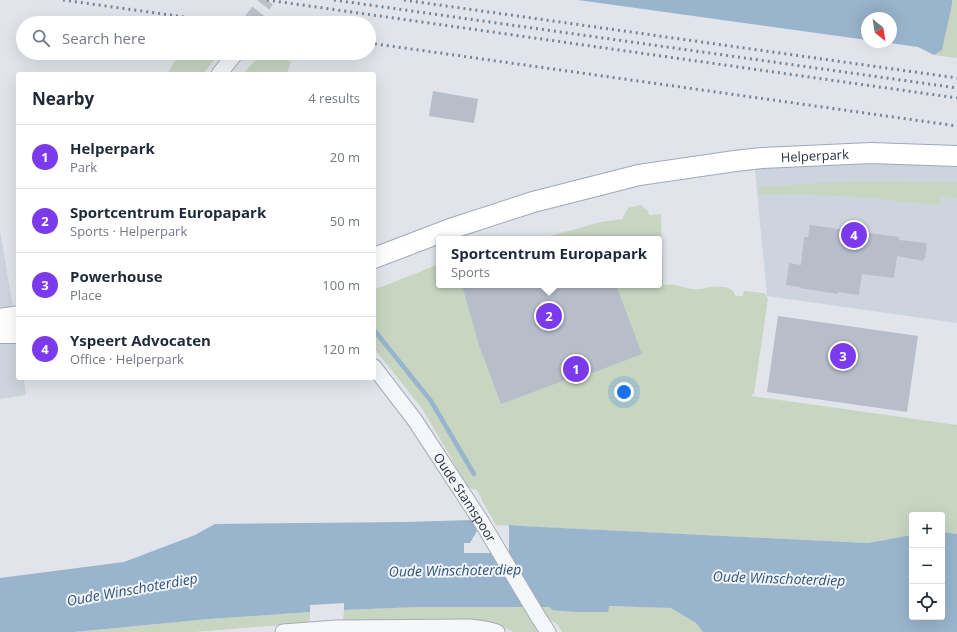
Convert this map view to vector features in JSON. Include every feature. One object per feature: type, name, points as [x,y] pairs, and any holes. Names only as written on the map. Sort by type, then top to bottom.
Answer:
[{"type":"main road","name":"Helperpark","points":[[376,257],[450,229],[533,202],[638,175],[762,158],[870,153],[957,156]]},
{"type":"main road","points":[[0,319],[16,316]]},
{"type":"main road","points":[[0,333],[16,333]]},
{"type":"street","points":[[211,72],[220,60]]},
{"type":"street","points":[[221,72],[230,60]]},
{"type":"street","name":"Oude Stamspoor","points":[[376,370],[414,419],[481,521],[548,632]]},
{"type":"street","points":[[283,632],[336,628],[461,627],[480,628],[497,632]]},
{"type":"shaded area","points":[[957,157],[957,323],[767,296],[754,160]]},
{"type":"shaded area","points":[[0,229],[16,327],[16,380],[24,380],[26,395],[0,399]]},
{"type":"green space","points":[[952,0],[957,0],[957,58],[934,55],[942,50]]},
{"type":"green space","points":[[176,60],[214,60],[205,72],[168,72]]},
{"type":"green space","points":[[255,60],[291,61],[288,72],[245,72]]},
{"type":"green space","points":[[876,181],[957,183],[957,198],[941,196],[939,205],[857,197],[801,194],[759,195],[759,187]]},
{"type":"green space","points":[[641,205],[648,211],[649,215],[661,214],[662,236],[550,236],[601,222],[623,219],[628,208]]},
{"type":"green space","points":[[662,250],[663,285],[674,285],[691,289],[722,287],[731,289],[736,296],[743,296],[744,291],[764,293],[768,298],[754,394],[752,394],[752,396],[957,425],[957,534],[945,532],[945,512],[909,512],[909,536],[868,543],[496,525],[476,489],[468,487],[423,410],[376,351],[376,288],[436,265],[436,288],[662,288]]},
{"type":"green space","points":[[502,606],[526,607],[542,632],[514,632],[500,626],[478,620],[343,621],[344,610]]},
{"type":"green space","points":[[609,606],[671,608],[696,623],[703,632],[562,632],[558,625],[548,618],[542,607]]},
{"type":"green space","points":[[310,612],[310,619],[308,623],[194,632],[74,632],[209,619]]},
{"type":"water","points":[[578,0],[952,0],[942,50],[934,55],[918,47],[897,44],[897,12],[861,12],[861,39]]},
{"type":"water","name":"Oude Winschoterdiep","points":[[471,520],[477,531],[470,543],[464,543],[464,553],[509,553],[509,525],[868,543],[909,536],[909,620],[945,620],[945,532],[957,534],[957,632],[703,632],[696,623],[671,608],[609,606],[608,612],[552,610],[550,607],[418,607],[344,610],[344,603],[310,605],[310,612],[209,619],[74,632],[0,632],[0,578],[124,562],[195,535],[215,524]]},
{"type":"building","points":[[433,91],[478,99],[474,123],[429,116]]},
{"type":"building","points":[[810,225],[899,237],[899,240],[927,243],[925,258],[923,261],[897,256],[894,278],[862,274],[859,295],[838,292],[838,294],[786,285],[789,263],[801,265],[804,237],[808,237]]},
{"type":"building","points":[[463,288],[617,288],[642,354],[574,380],[573,377],[501,404],[479,345]]},
{"type":"building","points":[[778,316],[918,336],[907,412],[767,392]]},
{"type":"waterway","points":[[376,332],[431,401],[474,474]]},
{"type":"tunnel","points":[[254,16],[267,0]]},
{"type":"railway","points":[[63,0],[177,16]]},
{"type":"railway","points":[[267,0],[957,98]]},
{"type":"railway","points":[[334,0],[957,88]]},
{"type":"railway","points":[[404,0],[957,78]]},
{"type":"railway","points":[[376,44],[957,126]]},
{"type":"place","name":"Yspeert Advocaten","points":[[854,235]]},
{"type":"place","name":"Sportcentrum Europapark","points":[[549,316]]},
{"type":"place","name":"Powerhouse","points":[[843,356]]},
{"type":"place","name":"Helperpark","points":[[576,369]]}]
